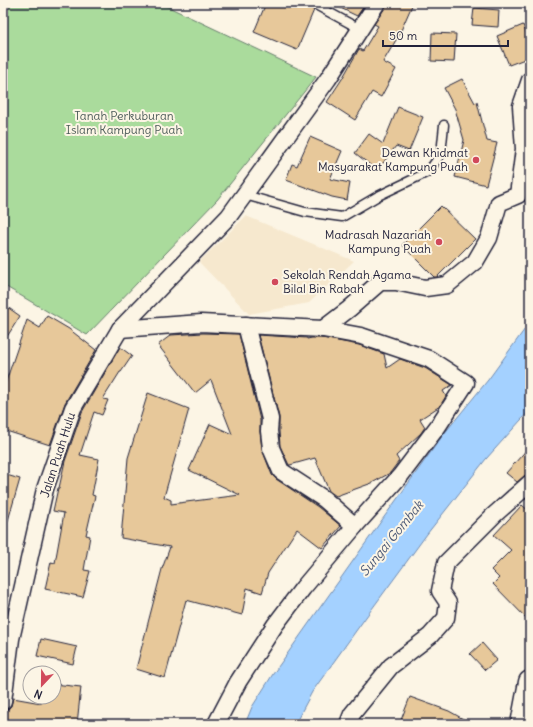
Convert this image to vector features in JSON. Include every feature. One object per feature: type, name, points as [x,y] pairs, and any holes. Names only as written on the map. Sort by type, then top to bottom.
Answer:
[{"type":"highway","points":[[522,724],[530,682]]},
{"type":"street","name":"Jalan Puah Hulu","points":[[3,701],[7,638],[45,489],[73,408],[120,329],[229,216],[245,196],[328,79],[377,3]]},
{"type":"street","points":[[323,329],[380,282],[396,282],[424,288],[447,285],[475,262],[489,238],[499,203],[518,195],[524,149],[520,106],[530,80]]},
{"type":"street","points":[[120,329],[201,323],[323,329],[361,336],[429,359],[466,384],[438,426],[401,475],[355,526],[303,588],[275,626],[238,682],[216,724]]},
{"type":"street","points":[[246,325],[270,419],[269,431],[271,448],[281,470],[324,499],[355,526]]},
{"type":"street","points":[[348,724],[352,714],[391,666],[430,636],[446,618],[448,603],[440,591],[446,563],[494,515],[530,483]]},
{"type":"lane","points":[[312,3],[360,29]]},
{"type":"lane","points":[[245,196],[306,212],[342,217],[378,196],[428,172],[441,154],[444,125]]},
{"type":"shaded area","name":"Sekolah Rendah Agama Bilal Bin Rabah","points":[[246,216],[354,261],[309,303],[249,314],[199,262]]},
{"type":"green space","name":"Tanah Perkuburan Islam Kampung Puah","points":[[3,3],[160,3],[316,77],[217,200],[87,335],[3,285]]},
{"type":"water","name":"Sungai Gombak","points":[[530,322],[530,410],[486,459],[427,534],[312,692],[295,724],[245,724],[252,707],[273,674],[382,520],[443,435],[488,380]]},
{"type":"building","points":[[266,3],[307,3],[308,6],[314,10],[297,50],[254,32]]},
{"type":"building","points":[[330,3],[366,3],[357,16]]},
{"type":"building","points":[[386,3],[413,3],[399,35],[383,62],[396,69],[381,97],[372,92],[355,120],[327,102],[359,49],[363,51],[378,26],[374,24],[385,8]]},
{"type":"building","points":[[474,8],[499,10],[498,27],[472,25]]},
{"type":"building","points":[[523,25],[530,42],[530,57],[509,65],[497,36]]},
{"type":"building","points":[[432,33],[456,34],[454,62],[431,61]]},
{"type":"building","points":[[462,79],[475,103],[477,102],[487,141],[497,143],[486,185],[455,177],[464,140],[455,109],[444,88]]},
{"type":"building","points":[[398,107],[423,117],[409,151],[396,146],[377,171],[355,153],[369,134],[383,144]]},
{"type":"building","points":[[310,137],[342,151],[330,179],[350,183],[347,200],[332,197],[286,180],[292,164],[297,166]]},
{"type":"building","name":"Madrasah Nazariah Kampung Puah","points":[[441,206],[475,239],[437,277],[434,277],[402,245]]},
{"type":"building","points":[[3,304],[20,316],[3,343]]},
{"type":"building","points":[[47,316],[69,329],[96,350],[65,403],[50,445],[3,430],[3,390],[27,320],[40,328]]},
{"type":"building","points":[[203,333],[239,334],[260,420],[262,449],[272,475],[318,507],[341,526],[322,548],[297,529],[268,573],[262,593],[247,588],[242,615],[186,600],[165,678],[136,669],[162,569],[170,547],[121,538],[128,458],[148,393],[189,409],[164,497],[171,500],[171,504],[240,495],[189,470],[210,424],[232,434],[211,380],[195,393],[158,345],[171,335]]},
{"type":"building","points":[[258,335],[307,339],[322,338],[359,345],[384,354],[387,368],[400,359],[425,368],[452,385],[443,391],[446,396],[440,406],[420,419],[425,427],[421,433],[396,456],[399,461],[390,473],[372,483],[336,496],[329,491],[315,458],[289,465],[280,446],[279,417]]},
{"type":"building","points":[[120,347],[132,356],[103,399],[108,400],[102,415],[94,412],[80,455],[99,459],[92,495],[95,496],[86,535],[90,536],[84,570],[90,571],[83,597],[45,589],[51,562],[55,563],[64,513],[53,511],[65,461],[82,412]]},
{"type":"building","points":[[530,446],[530,474],[524,476],[517,482],[506,473]]},
{"type":"building","points":[[3,474],[20,479],[7,524],[3,524]]},
{"type":"building","points":[[522,505],[530,512],[530,622],[493,584],[499,578],[491,570],[511,550],[494,535]]},
{"type":"building","points":[[41,639],[77,647],[73,664],[37,656]]},
{"type":"building","points":[[482,643],[497,660],[485,670],[470,654]]},
{"type":"building","points":[[62,685],[81,687],[77,724],[5,724],[7,710],[11,706],[13,698],[22,700],[22,705],[62,705]]},
{"type":"building","points":[[410,697],[449,711],[472,724],[412,724],[401,720]]},
{"type":"place","name":"Dewan Khidmat Masyarakat Kampung Puah","points":[[476,160]]},
{"type":"place","name":"Madrasah Nazariah Kampung Puah","points":[[439,242]]},
{"type":"place","name":"Sekolah Rendah Agama Bilal Bin Rabah","points":[[275,282]]}]
